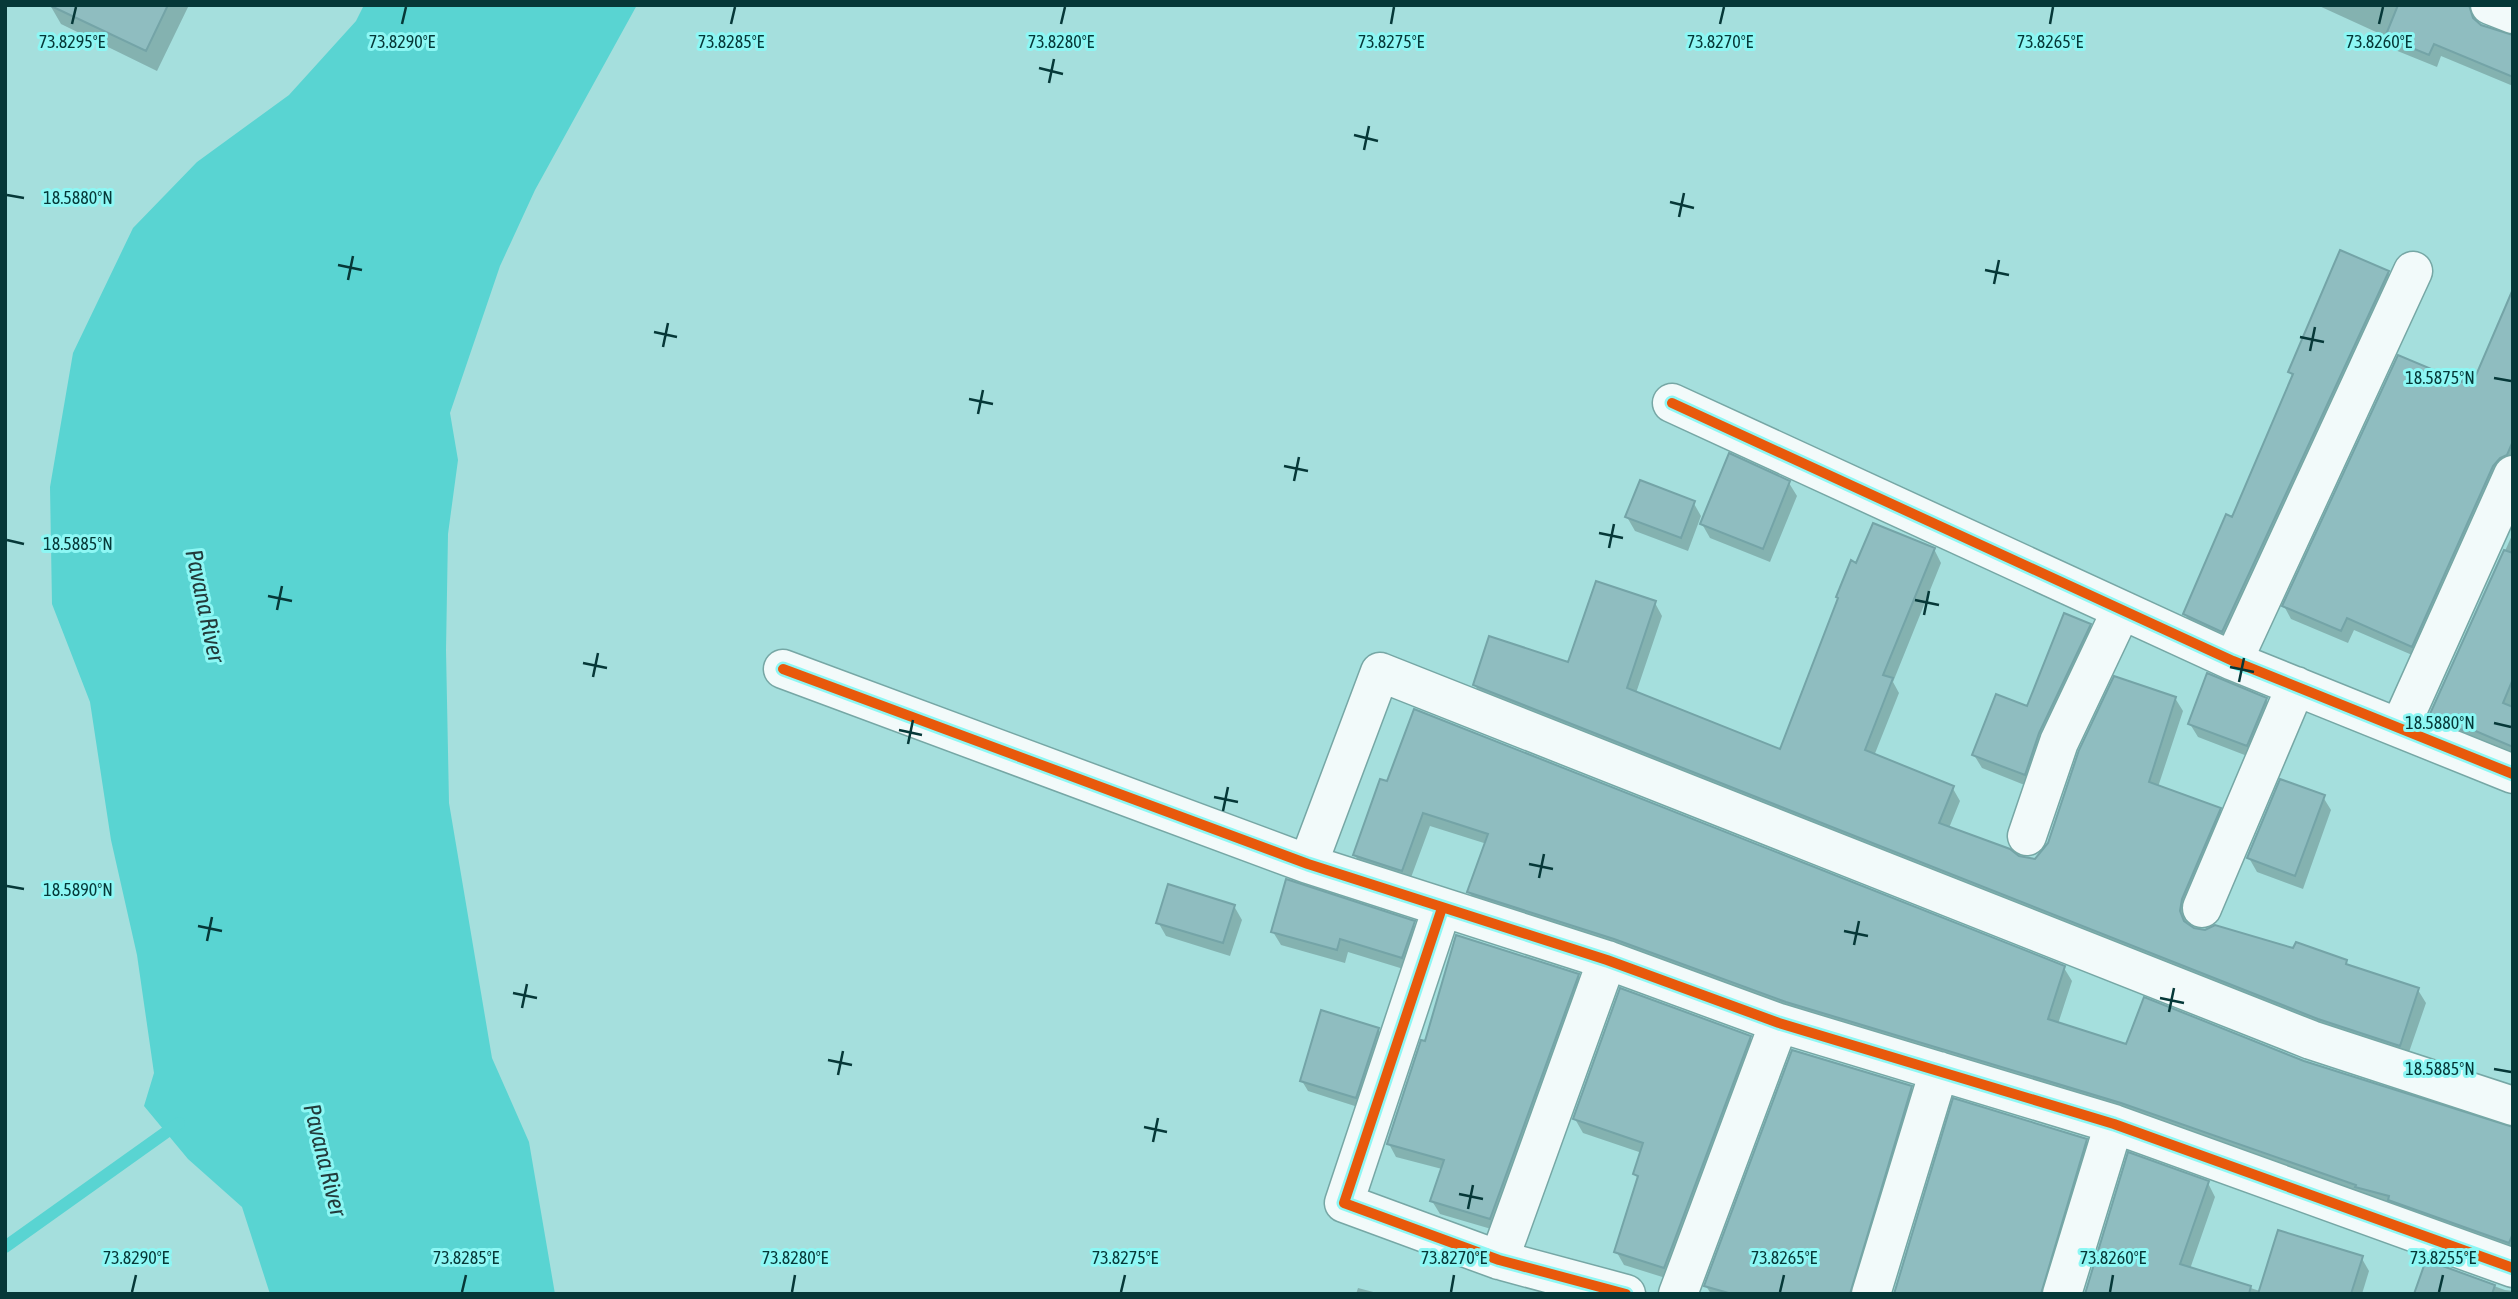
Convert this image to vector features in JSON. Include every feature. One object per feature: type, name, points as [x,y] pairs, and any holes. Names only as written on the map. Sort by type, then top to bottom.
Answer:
[{"type":"street","points":[[2490,5],[2513,14]]},
{"type":"street","points":[[2233,661],[2413,271]]},
{"type":"street","points":[[1672,403],[2233,661],[2513,774]]},
{"type":"street","points":[[2400,727],[2513,475]]},
{"type":"street","points":[[2027,836],[2059,742],[2121,611]]},
{"type":"street","points":[[783,668],[1308,864],[1607,960],[1779,1023],[2115,1124],[2513,1268]]},
{"type":"street","points":[[1308,864],[1380,672],[2311,1040],[2513,1106]]},
{"type":"street","points":[[2203,908],[2297,686]]},
{"type":"street","points":[[1442,908],[1344,1203],[1499,1260],[1626,1294]]},
{"type":"street","points":[[1499,1260],[1607,960]]},
{"type":"street","points":[[1678,1294],[1779,1023]]},
{"type":"street","points":[[1871,1294],[1939,1071]]},
{"type":"street","points":[[2062,1294],[2115,1124]]},
{"type":"water","name":"Pavana River","points":[[364,5],[637,5],[535,190],[500,266],[450,413],[458,460],[448,534],[446,650],[449,803],[492,1058],[529,1142],[555,1294],[270,1294],[242,1207],[188,1159],[144,1106],[154,1073],[137,955],[111,840],[90,702],[52,604],[50,487],[73,353],[133,228],[197,162],[289,95],[356,21]]},
{"type":"building","points":[[49,5],[168,5],[146,51]]},
{"type":"building","points":[[2398,5],[2469,5],[2473,18],[2481,25],[2513,35],[2513,77],[2434,44],[2429,55],[2385,37]]},
{"type":"building","points":[[2340,250],[2389,271],[2222,632],[2183,614],[2226,514],[2232,517],[2293,374],[2288,372]]},
{"type":"building","points":[[2513,289],[2513,441],[2507,455],[2493,466],[2412,647],[2347,618],[2341,631],[2282,606],[2398,355],[2462,382],[2465,376],[2474,380]]},
{"type":"building","points":[[1729,453],[1790,481],[1763,549],[1700,524]]},
{"type":"building","points":[[1640,480],[1695,501],[1681,538],[1625,517]]},
{"type":"building","points":[[1873,523],[1935,548],[1883,675],[1893,678],[1865,750],[1954,786],[1939,823],[2010,849],[2019,856],[2035,859],[2048,843],[2079,750],[2114,676],[2176,697],[2149,782],[2221,808],[2182,899],[2180,911],[2184,921],[2194,928],[2205,930],[2215,925],[2293,948],[2296,942],[2347,960],[2346,964],[2419,988],[2400,1046],[2318,1019],[1473,685],[1489,636],[1568,662],[1596,581],[1656,601],[1627,688],[1780,749],[1851,560],[1856,563]]},
{"type":"building","points":[[2504,550],[2513,553],[2513,679],[2503,703],[2513,707],[2513,747],[2464,726],[2462,730],[2429,716]]},
{"type":"building","points":[[2064,613],[2091,624],[2039,733],[2025,775],[1972,755],[1996,694],[2027,706]]},
{"type":"building","points":[[2207,673],[2267,698],[2247,746],[2188,724]]},
{"type":"building","points":[[1414,709],[2065,966],[2048,1019],[2126,1044],[2144,997],[2304,1061],[2513,1127],[2513,1233],[2509,1243],[2388,1200],[2389,1196],[2355,1187],[2356,1185],[2121,1103],[1786,1002],[1614,939],[1467,892],[1488,834],[1423,813],[1402,871],[1353,855],[1380,779],[1387,781]]},
{"type":"building","points":[[2280,779],[2325,795],[2295,876],[2247,858]]},
{"type":"building","points":[[1286,879],[1415,921],[1402,958],[1340,939],[1337,950],[1271,932]]},
{"type":"building","points":[[1168,884],[1235,905],[1223,943],[1156,923]]},
{"type":"building","points":[[1456,935],[1579,974],[1490,1219],[1430,1201],[1444,1160],[1387,1144],[1421,1040],[1425,1041]]},
{"type":"building","points":[[1620,988],[1751,1036],[1664,1268],[1614,1252],[1638,1176],[1633,1174],[1643,1143],[1573,1119]]},
{"type":"building","points":[[1321,1010],[1379,1028],[1356,1098],[1300,1081]]},
{"type":"building","points":[[1792,1050],[1912,1086],[1850,1294],[1732,1294],[1704,1286]]},
{"type":"building","points":[[1953,1098],[2087,1139],[2041,1294],[1894,1294]]},
{"type":"building","points":[[2128,1152],[2209,1181],[2180,1264],[2251,1286],[2249,1294],[2085,1294]]},
{"type":"building","points":[[2278,1230],[2363,1256],[2351,1294],[2258,1294]]},
{"type":"building","points":[[2426,1260],[2495,1285],[2492,1294],[2414,1294]]},
{"type":"waterway","points":[[5,1247],[179,1123]]},
{"type":"cycle path","points":[[1672,403],[2233,661],[2513,774]]},
{"type":"cycle path","points":[[783,669],[1308,864],[1607,960],[1779,1023],[2114,1124],[2513,1268]]},
{"type":"cycle path","points":[[1442,908],[1344,1203],[1499,1260],[1626,1294]]}]
